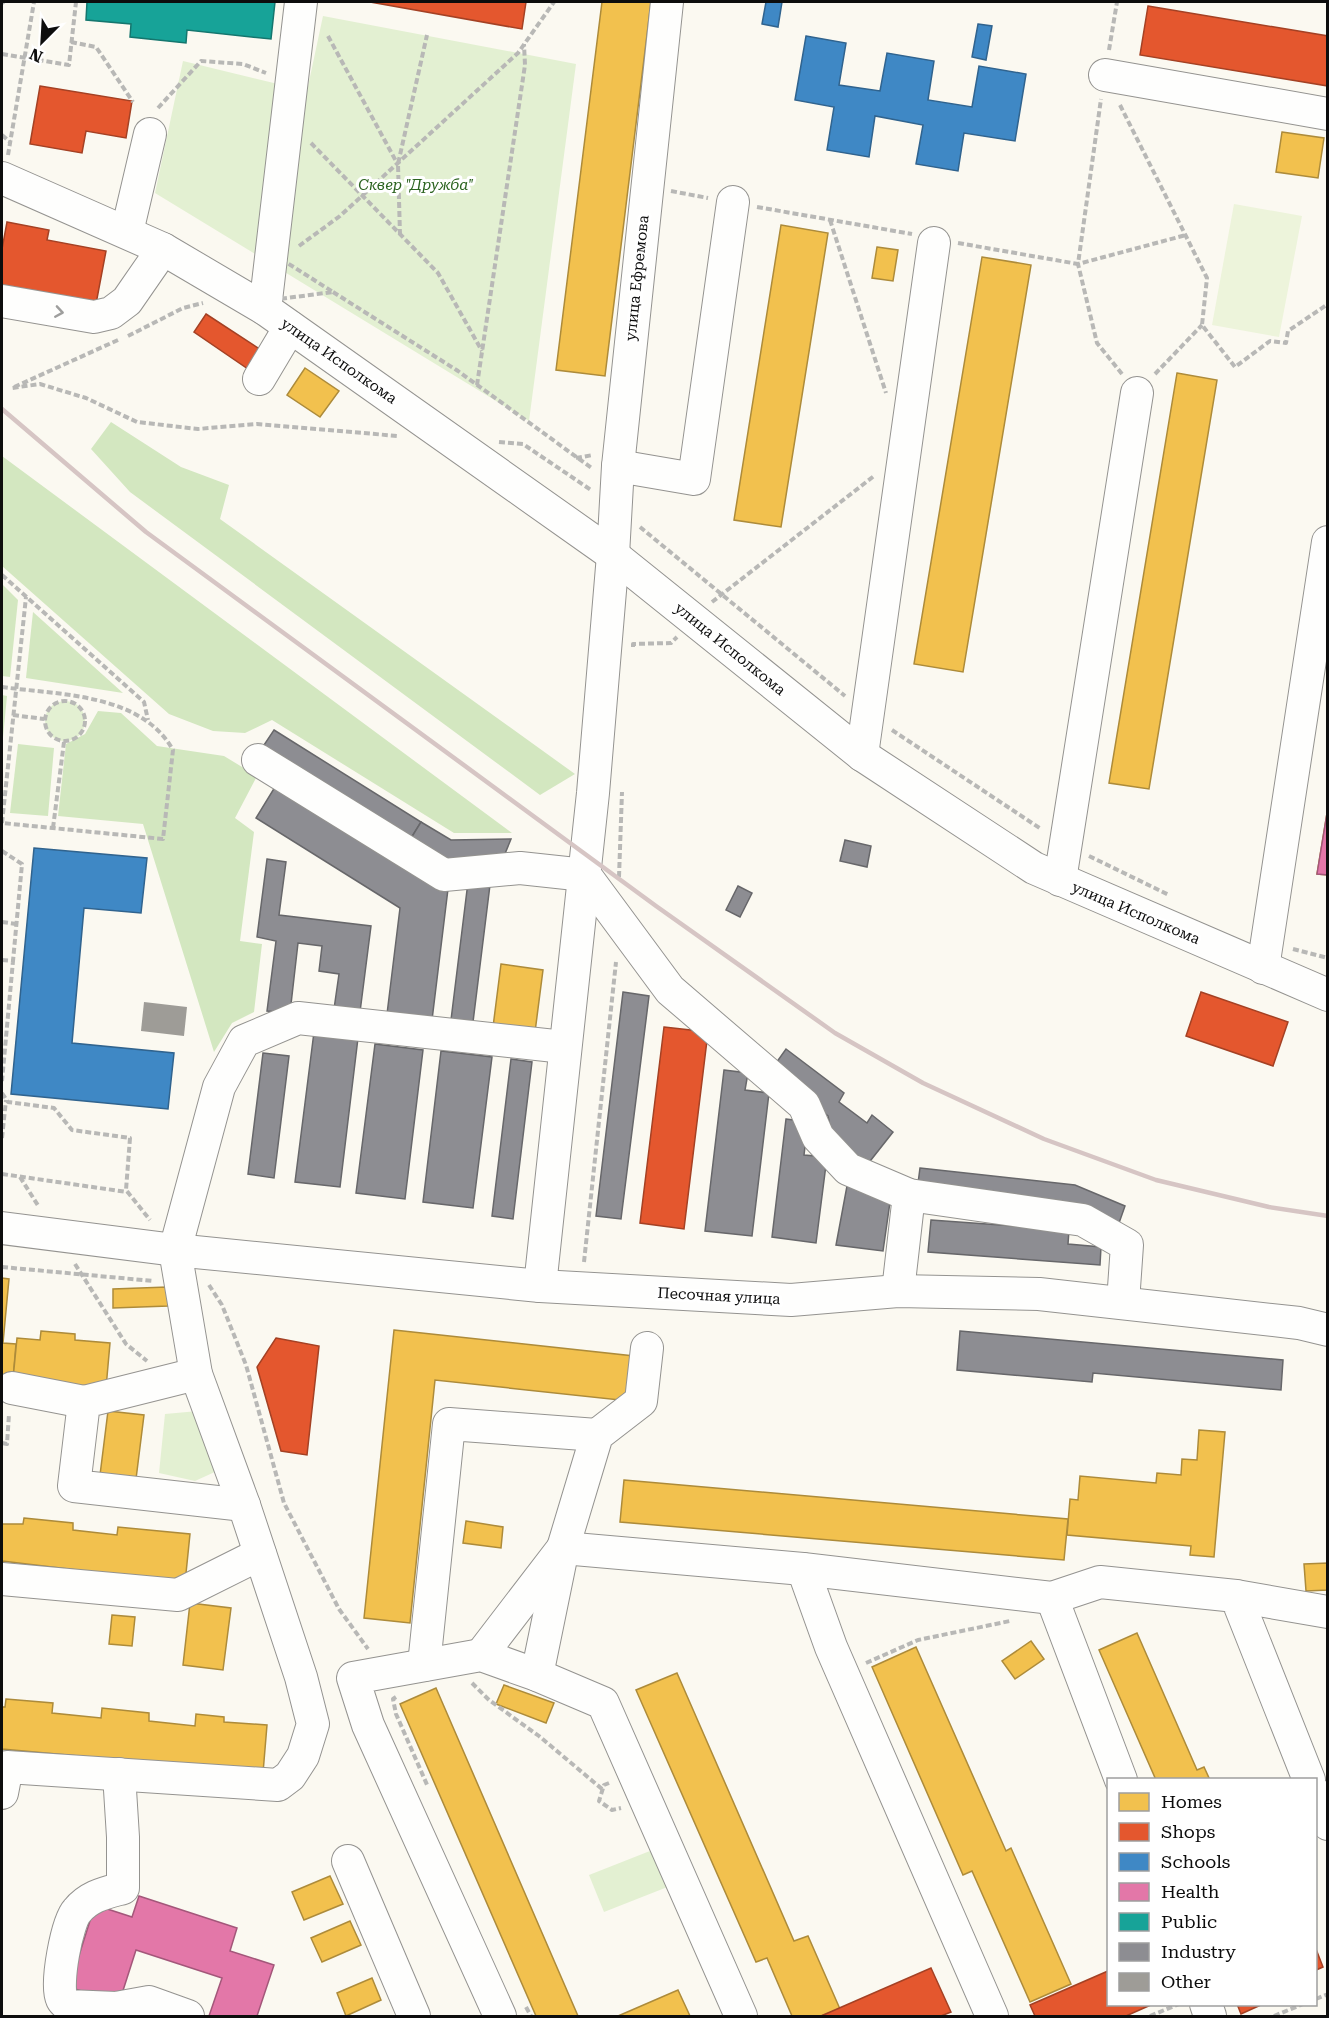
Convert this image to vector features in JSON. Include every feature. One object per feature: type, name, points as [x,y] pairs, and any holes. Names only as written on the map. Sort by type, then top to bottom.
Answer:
[{"type":"street","points":[[259,379],[278,318],[291,90],[301,2]]},
{"type":"street","name":"улица Ефремова","points":[[540,1286],[564,1047],[585,875],[617,486],[667,2]]},
{"type":"street","points":[[1105,75],[1328,114]]},
{"type":"street","points":[[127,232],[154,121]]},
{"type":"street","name":"улица Исполкома","points":[[3,178],[163,249],[278,318],[613,555],[862,754],[1034,868],[1060,880],[1265,955],[1328,995]]},
{"type":"street","points":[[617,486],[694,479],[733,202]]},
{"type":"street","points":[[862,754],[932,239]]},
{"type":"street","points":[[2,301],[94,317],[111,313],[127,301],[163,249]]},
{"type":"street","points":[[1060,880],[1137,393]]},
{"type":"street","points":[[1265,955],[1328,542]]},
{"type":"street","points":[[258,760],[444,875],[520,868],[585,875],[670,990],[804,1105],[818,1137],[848,1169],[909,1195],[1083,1220],[1127,1245],[1123,1302]]},
{"type":"street","points":[[511,2008],[339,1724],[301,1677],[244,1505],[184,1377],[196,1285],[175,1250],[219,1087],[244,1041],[298,1018],[564,1047]]},
{"type":"street","points":[[898,1291],[909,1195]]},
{"type":"street","name":"Песочная улица","points":[[2,1228],[175,1250],[540,1286],[791,1300],[898,1291],[1039,1294],[1299,1323],[1328,1330]]},
{"type":"street","points":[[537,1675],[563,1548],[597,1435],[641,1401],[647,1348]]},
{"type":"street","points":[[12,1388],[84,1401],[184,1377]]},
{"type":"street","points":[[84,1401],[74,1486],[244,1505]]},
{"type":"street","points":[[424,1665],[449,1424],[597,1435]]},
{"type":"street","points":[[563,1548],[804,1569],[1054,1605],[1100,1582],[1236,1596],[1328,1612]]},
{"type":"street","points":[[475,1668],[563,1548]]},
{"type":"street","points":[[2,1580],[178,1595],[260,1554]]},
{"type":"street","points":[[804,1569],[831,1647],[992,2016]]},
{"type":"street","points":[[1236,1596],[1310,1778]]},
{"type":"street","points":[[1054,1605],[1121,1778]]},
{"type":"street","points":[[2,1793],[7,1767],[278,1785],[290,1776],[303,1756],[339,1724],[352,1678],[424,1665],[537,1675],[603,1704],[741,2016]]},
{"type":"street","points":[[119,1774],[123,1888],[95,1896],[75,1912],[64,1949],[60,1980],[61,1998],[68,2006],[92,2008],[135,2006],[149,2002],[188,2016]]},
{"type":"street","points":[[1317,1796],[1328,1824]]},
{"type":"street","points":[[348,1861],[414,2016]]},
{"type":"path","points":[[3,178],[34,2]]},
{"type":"path","points":[[2,54],[69,65],[75,2]]},
{"type":"path","points":[[1105,75],[1208,278],[1202,325],[1137,393],[1097,343],[1078,264],[1105,75],[1117,2]]},
{"type":"path","points":[[400,235],[398,164],[427,35]]},
{"type":"path","points":[[328,36],[398,164]]},
{"type":"path","points":[[71,42],[96,48],[134,102]]},
{"type":"path","points":[[477,385],[525,65],[524,44]]},
{"type":"path","points":[[154,121],[201,61],[243,64],[275,76],[291,90]]},
{"type":"path","points":[[2,135],[10,142]]},
{"type":"path","points":[[309,141],[438,273],[482,351]]},
{"type":"path","points":[[647,187],[1078,264],[1186,235]]},
{"type":"path","points":[[830,220],[887,397]]},
{"type":"path","points":[[333,292],[279,299],[281,259],[333,292],[477,385],[617,486],[867,714],[1065,845],[1172,896]]},
{"type":"path","points":[[1202,325],[1235,367],[1270,341],[1286,343],[1288,331],[1328,304]]},
{"type":"path","points":[[40,384],[86,398],[137,422],[198,429],[257,423],[402,436]]},
{"type":"path","points":[[491,441],[523,444],[617,486]]},
{"type":"path","points":[[2,575],[144,702],[148,720]]},
{"type":"path","points":[[2,687],[16,689],[66,698],[110,703],[148,720],[168,740],[173,750],[163,839],[2,823],[13,715],[16,689],[26,597]]},
{"type":"path","points":[[66,698],[83,712],[85,725],[78,737],[64,742],[52,737],[45,726],[44,719],[54,704],[66,698]]},
{"type":"path","points":[[13,715],[44,719]]},
{"type":"path","points":[[53,828],[64,742]]},
{"type":"path","points":[[581,1288],[620,922],[618,843]]},
{"type":"path","points":[[2,851],[22,864],[2,1081]]},
{"type":"path","points":[[2,922],[16,924]]},
{"type":"path","points":[[1265,955],[1328,958]]},
{"type":"path","points":[[2,960],[13,961]]},
{"type":"path","points":[[2,1138],[6,1099]]},
{"type":"path","points":[[2,1174],[128,1192]]},
{"type":"path","points":[[20,1177],[126,1344],[184,1377]]},
{"type":"path","points":[[2,1266],[196,1285]]},
{"type":"path","points":[[2,1443],[7,1444],[12,1388]]},
{"type":"path","points":[[856,1668],[918,1640],[1054,1605]]},
{"type":"path","points":[[475,1668],[489,1700],[539,1736],[602,1789]]},
{"type":"path","points":[[399,1695],[393,1699],[396,1714],[432,1797]]},
{"type":"path","points":[[1150,2016],[1174,2006]]},
{"type":"path","points":[[1274,2016],[1298,2006]]},
{"type":"path","points":[[511,2008],[531,2016]]},
{"type":"green space","name":"Сквер \"Дружба\"","points":[[323,16],[576,64],[529,421],[155,193],[183,61],[307,91]]},
{"type":"green space","points":[[1234,204],[1302,216],[1279,337],[1212,325]]},
{"type":"green space","points":[[111,422],[181,467],[229,485],[220,519],[575,774],[540,795],[130,492],[91,449]]},
{"type":"green space","points":[[2,456],[512,833],[454,833],[272,720],[245,733],[213,731],[169,714],[2,566]]},
{"type":"green space","points":[[2,584],[18,600],[10,677],[2,676]]},
{"type":"green space","points":[[33,612],[123,693],[26,678]]},
{"type":"green space","points":[[2,695],[7,696],[2,748]]},
{"type":"green space","points":[[65,701],[73,702],[79,707],[84,713],[84,729],[79,735],[73,740],[65,741],[57,740],[51,735],[46,729],[45,721],[46,713],[51,707],[57,702]]},
{"type":"green space","points":[[98,711],[121,713],[157,746],[224,756],[257,776],[235,818],[254,832],[240,941],[262,944],[254,1012],[232,1023],[214,1052],[143,824],[58,816],[66,744],[85,734]]},
{"type":"green space","points":[[18,744],[54,748],[48,816],[10,813]]},
{"type":"green space","points":[[198,1411],[217,1471],[195,1481],[159,1473],[165,1414]]},
{"type":"green space","points":[[655,1849],[670,1886],[604,1912],[589,1875]]},
{"type":"building: Homes","points":[[602,2],[651,2],[605,376],[556,370]]},
{"type":"building: Homes","points":[[1282,132],[1324,138],[1318,178],[1276,172]]},
{"type":"building: Homes","points":[[781,225],[828,233],[781,527],[734,520]]},
{"type":"building: Homes","points":[[877,247],[898,250],[893,281],[872,278]]},
{"type":"building: Homes","points":[[982,257],[1031,265],[963,672],[914,664]]},
{"type":"building: Homes","points":[[305,368],[339,391],[320,417],[287,395]]},
{"type":"building: Homes","points":[[1177,373],[1217,380],[1149,789],[1109,783]]},
{"type":"building: Homes","points":[[1328,807],[1328,875],[1317,874]]},
{"type":"building: Homes","points":[[501,964],[543,970],[535,1032],[493,1027]]},
{"type":"building: Homes","points":[[2,1278],[9,1279],[3,1343],[16,1344],[13,1379],[2,1378]]},
{"type":"building: Homes","points":[[167,1287],[168,1306],[113,1308],[113,1289]]},
{"type":"building: Homes","points":[[394,1330],[634,1356],[629,1401],[435,1380],[410,1623],[364,1618]]},
{"type":"building: Homes","points":[[41,1331],[75,1334],[75,1340],[110,1343],[106,1388],[13,1379],[17,1338],[40,1340]]},
{"type":"building: Homes","points":[[108,1411],[144,1415],[136,1479],[100,1475]]},
{"type":"building: Homes","points":[[1199,1430],[1225,1432],[1214,1557],[1190,1555],[1191,1546],[1067,1535],[1070,1499],[1078,1500],[1080,1476],[1156,1483],[1157,1473],[1181,1475],[1182,1459],[1197,1460]]},
{"type":"building: Homes","points":[[624,1480],[1068,1519],[1064,1560],[620,1522]]},
{"type":"building: Homes","points":[[24,1518],[73,1523],[73,1530],[117,1535],[118,1527],[190,1534],[185,1583],[2,1561],[2,1524],[23,1524]]},
{"type":"building: Homes","points":[[466,1521],[503,1527],[501,1548],[463,1543]]},
{"type":"building: Homes","points":[[1328,1563],[1328,1590],[1306,1591],[1304,1564]]},
{"type":"building: Homes","points":[[190,1603],[231,1608],[223,1670],[183,1665]]},
{"type":"building: Homes","points":[[112,1615],[135,1617],[132,1646],[109,1644]]},
{"type":"building: Homes","points":[[1137,1633],[1197,1770],[1204,1767],[1209,1778],[1155,1778],[1099,1650]]},
{"type":"building: Homes","points":[[1031,1641],[1044,1659],[1015,1679],[1002,1661]]},
{"type":"building: Homes","points":[[916,1647],[1006,1851],[1011,1848],[1071,1984],[1030,2002],[972,1871],[963,1875],[872,1667]]},
{"type":"building: Homes","points":[[677,1673],[794,1941],[808,1936],[840,2009],[821,2016],[792,2016],[767,1958],[756,1962],[636,1690]]},
{"type":"building: Homes","points":[[504,1685],[554,1703],[546,1723],[496,1704]]},
{"type":"building: Homes","points":[[436,1688],[578,2016],[536,2016],[400,1704]]},
{"type":"building: Homes","points":[[6,1699],[53,1703],[52,1713],[101,1718],[102,1708],[149,1713],[149,1721],[195,1726],[196,1714],[224,1717],[224,1722],[267,1725],[263,1773],[2,1749],[2,1707],[5,1707]]},
{"type":"building: Homes","points":[[330,1876],[343,1904],[304,1920],[292,1892]]},
{"type":"building: Homes","points":[[350,1921],[361,1945],[322,1962],[311,1938]]},
{"type":"building: Homes","points":[[372,1978],[381,2000],[346,2016],[337,1993]]},
{"type":"building: Homes","points":[[678,1990],[690,2016],[618,2016]]},
{"type":"building: Shops","points":[[370,2],[526,2],[522,29]]},
{"type":"building: Shops","points":[[1148,6],[1328,36],[1328,86],[1140,55]]},
{"type":"building: Shops","points":[[40,86],[132,101],[126,138],[86,131],[82,153],[30,144]]},
{"type":"building: Shops","points":[[7,222],[49,230],[47,240],[106,251],[96,304],[2,300],[2,249]]},
{"type":"building: Shops","points":[[206,314],[261,350],[248,369],[194,332]]},
{"type":"building: Shops","points":[[1201,992],[1288,1022],[1273,1066],[1186,1036]]},
{"type":"building: Shops","points":[[664,1027],[708,1032],[684,1229],[640,1223]]},
{"type":"building: Shops","points":[[276,1338],[319,1346],[307,1455],[281,1451],[257,1367]]},
{"type":"building: Shops","points":[[1317,1952],[1323,1967],[1317,1970]]},
{"type":"building: Shops","points":[[931,1968],[951,2012],[941,2016],[821,2016]]},
{"type":"building: Shops","points":[[1107,1971],[1107,2006],[1148,2006],[1126,2016],[1035,2016],[1030,2005]]},
{"type":"building: Shops","points":[[1238,2006],[1259,2006],[1241,2014]]},
{"type":"building: Schools","points":[[766,2],[782,2],[778,27],[762,24]]},
{"type":"building: Schools","points":[[978,24],[992,26],[986,60],[972,57]]},
{"type":"building: Schools","points":[[806,36],[846,43],[839,85],[880,91],[887,53],[934,61],[928,100],[972,107],[979,66],[1026,74],[1015,141],[964,133],[958,171],[916,164],[923,125],[875,116],[869,157],[827,150],[834,107],[795,100]]},
{"type":"building: Schools","points":[[34,848],[147,858],[141,913],[84,908],[72,1043],[174,1053],[168,1109],[11,1094]]},
{"type":"building: Health","points":[[1328,807],[1328,875],[1317,874]]},
{"type":"building: Health","points":[[139,1896],[237,1928],[230,1951],[274,1965],[257,2016],[209,2016],[222,1978],[136,1950],[119,2003],[69,1987],[95,1905],[132,1917]]},
{"type":"building: Public","points":[[87,2],[275,2],[271,39],[187,30],[186,43],[130,37],[131,24],[86,20]]},
{"type":"building: Industry","points":[[274,730],[421,822],[408,843],[260,751]]},
{"type":"building: Industry","points":[[278,782],[448,889],[432,1020],[387,1014],[400,908],[256,818]]},
{"type":"building: Industry","points":[[421,822],[451,840],[511,839],[502,861],[446,867],[408,843]]},
{"type":"building: Industry","points":[[845,840],[871,846],[867,867],[840,861]]},
{"type":"building: Industry","points":[[267,859],[286,862],[279,915],[371,926],[360,1012],[334,1009],[339,974],[319,971],[322,946],[298,943],[290,1013],[267,1011],[276,941],[257,937]]},
{"type":"building: Industry","points":[[468,882],[490,885],[473,1022],[451,1020]]},
{"type":"building: Industry","points":[[738,886],[752,893],[740,917],[726,910]]},
{"type":"building: Industry","points":[[623,992],[649,996],[621,1219],[596,1216]]},
{"type":"building: Industry","points":[[314,1032],[358,1038],[340,1187],[295,1182]]},
{"type":"building: Industry","points":[[375,1044],[423,1050],[405,1199],[356,1193]]},
{"type":"building: Industry","points":[[786,1049],[844,1093],[839,1102],[867,1123],[872,1115],[893,1132],[863,1170],[832,1137],[828,1116],[771,1070]]},
{"type":"building: Industry","points":[[441,1051],[492,1057],[473,1208],[423,1202]]},
{"type":"building: Industry","points":[[263,1053],[289,1056],[274,1178],[248,1174]]},
{"type":"building: Industry","points":[[511,1059],[532,1062],[513,1219],[492,1216]]},
{"type":"building: Industry","points":[[724,1070],[748,1073],[745,1090],[769,1093],[752,1236],[705,1231]]},
{"type":"building: Industry","points":[[786,1119],[808,1122],[804,1155],[827,1157],[816,1243],[772,1237]]},
{"type":"building: Industry","points":[[920,1168],[1075,1185],[1125,1206],[1118,1226],[917,1191]]},
{"type":"building: Industry","points":[[847,1186],[891,1195],[883,1251],[836,1245]]},
{"type":"building: Industry","points":[[931,1220],[1069,1230],[1068,1244],[1101,1247],[1100,1265],[928,1252]]},
{"type":"building: Industry","points":[[960,1331],[1283,1360],[1281,1390],[1093,1373],[1092,1382],[957,1370]]},
{"type":"building: Other","points":[[144,1002],[187,1007],[184,1036],[141,1031]]},
{"type":"railway","points":[[2,409],[146,532],[656,906],[835,1033],[923,1083],[1044,1139],[1156,1180],[1269,1207],[1328,1216]]}]
